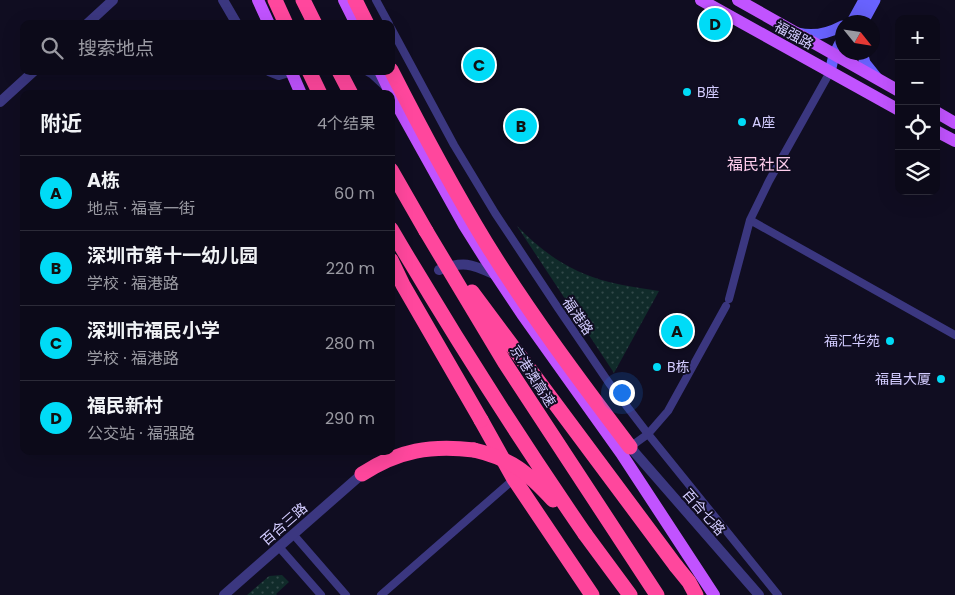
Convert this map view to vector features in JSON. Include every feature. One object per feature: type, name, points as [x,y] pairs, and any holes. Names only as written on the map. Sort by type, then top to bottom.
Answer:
[{"type":"highway","points":[[275,0],[284,20]]},
{"type":"highway","points":[[304,0],[314,20]]},
{"type":"highway","points":[[355,0],[365,20]]},
{"type":"highway","points":[[311,75],[318,90]]},
{"type":"highway","points":[[341,75],[349,90]]},
{"type":"highway","points":[[394,75],[462,202],[499,262],[562,355],[630,447]]},
{"type":"highway","name":"京港澳高速","points":[[395,177],[501,356],[657,595]]},
{"type":"highway","points":[[426,231],[689,582],[696,595]]},
{"type":"highway","points":[[395,236],[520,439],[585,534],[630,595]]},
{"type":"highway","points":[[395,268],[514,479],[592,595]]},
{"type":"highway","points":[[362,474],[383,462],[414,451],[448,448],[474,450],[502,458],[518,468],[538,484],[585,534]]},
{"type":"highway","points":[[603,559],[620,595]]},
{"type":"main road","points":[[258,0],[267,20]]},
{"type":"main road","points":[[344,0],[354,20]]},
{"type":"main road","name":"福强路","points":[[701,0],[895,108]]},
{"type":"main road","name":"福强路","points":[[738,0],[835,52]]},
{"type":"main road","points":[[860,15],[864,0]]},
{"type":"main road","points":[[863,15],[875,0]]},
{"type":"main road","points":[[795,32],[806,35],[820,34],[835,29]]},
{"type":"main road","points":[[830,72],[838,60]]},
{"type":"main road","name":"福强路","points":[[848,60],[895,89]]},
{"type":"main road","points":[[864,60],[880,81]]},
{"type":"main road","points":[[294,75],[299,90]]},
{"type":"main road","points":[[382,75],[389,90]]},
{"type":"main road","points":[[395,101],[464,225],[496,276],[621,453],[714,595]]},
{"type":"main road","points":[[940,114],[955,123]]},
{"type":"main road","points":[[940,133],[955,141]]},
{"type":"street","points":[[91,20],[113,0]]},
{"type":"street","points":[[223,0],[235,20]]},
{"type":"street","points":[[376,0],[387,20]]},
{"type":"street","name":"福港路","points":[[395,35],[454,145],[495,213],[558,308],[609,382],[648,434],[778,595]]},
{"type":"street","points":[[630,447],[648,434],[668,410],[727,303],[750,220],[769,181],[830,72]]},
{"type":"street","points":[[0,102],[30,75]]},
{"type":"street","points":[[375,75],[388,90]]},
{"type":"street","points":[[750,220],[955,335]]},
{"type":"street","points":[[439,270],[460,263],[479,268],[496,276]]},
{"type":"street","name":"百合七路","points":[[630,447],[759,595]]},
{"type":"street","name":"百合三路","points":[[224,595],[362,474]]},
{"type":"street","points":[[381,595],[514,479]]},
{"type":"street","points":[[293,534],[346,595]]},
{"type":"street","points":[[279,546],[321,595]]},
{"type":"green space","points":[[517,226],[537,245],[559,261],[583,273],[615,283],[659,291],[614,373]]},
{"type":"green space","points":[[282,575],[289,582],[277,595],[247,595],[269,576]]},
{"type":"place","name":"福民新村","points":[[715,24]]},
{"type":"place","name":"深圳市福民小学","points":[[479,65]]},
{"type":"place","name":"B座","points":[[687,92]]},
{"type":"place","name":"A座","points":[[742,122]]},
{"type":"place","name":"深圳市第十一幼儿园","points":[[521,126]]},
{"type":"place","name":"A栋","points":[[677,331]]},
{"type":"place","name":"福汇华苑","points":[[890,341]]},
{"type":"place","name":"B栋","points":[[657,367]]},
{"type":"place","name":"福昌大厦","points":[[941,379]]},
{"type":"district","name":"福民社区","points":[[759,164]]}]
